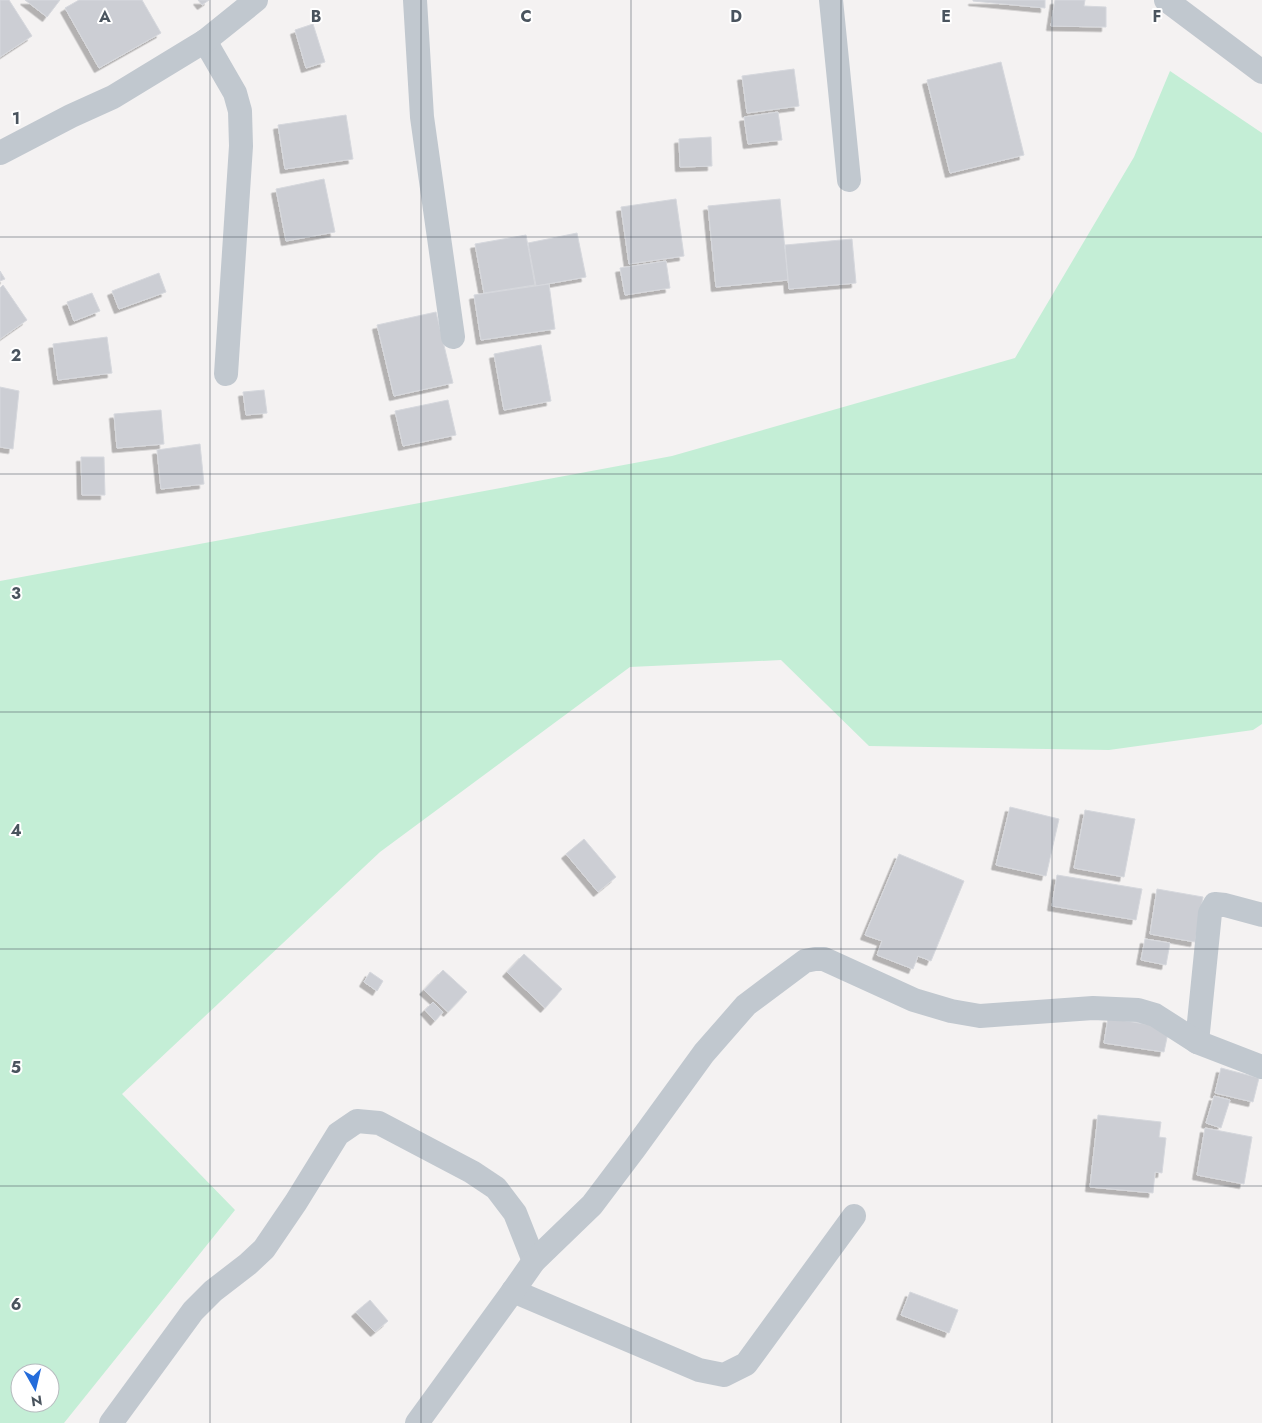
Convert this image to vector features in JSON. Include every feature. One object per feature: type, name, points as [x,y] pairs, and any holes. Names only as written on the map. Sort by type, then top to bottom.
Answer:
[{"type":"street","points":[[0,153],[71,116],[114,97],[205,41],[256,0]]},
{"type":"street","points":[[415,0],[422,117],[453,337]]},
{"type":"street","points":[[831,0],[849,180]]},
{"type":"street","points":[[1166,0],[1262,72]]},
{"type":"street","points":[[205,41],[235,93],[240,111],[241,146],[226,374]]},
{"type":"street","points":[[1197,1042],[1210,913],[1215,904],[1226,905],[1262,916]]},
{"type":"street","points":[[417,1423],[534,1261],[592,1204],[704,1053],[746,1005],[805,961],[824,959],[914,1000],[951,1011],[980,1016],[1093,1008],[1138,1010],[1154,1016],[1197,1042],[1262,1068]]},
{"type":"street","points":[[111,1423],[193,1311],[213,1291],[264,1249],[338,1134],[357,1121],[380,1122],[472,1172],[496,1188],[515,1213],[534,1261]]},
{"type":"street","points":[[513,1291],[699,1370],[724,1375],[746,1364],[854,1216]]},
{"type":"green space","points":[[1170,71],[1262,133],[1262,724],[1253,730],[1109,750],[869,746],[781,660],[630,667],[380,852],[122,1094],[235,1210],[64,1423],[0,1423],[0,581],[672,456],[1015,358],[1134,157]]},
{"type":"building","points":[[0,0],[9,0],[32,36],[0,57]]},
{"type":"building","points":[[25,0],[60,0],[47,17]]},
{"type":"building","points":[[79,0],[142,0],[161,33],[99,68],[65,8]]},
{"type":"building","points":[[198,0],[209,0],[202,5]]},
{"type":"building","points":[[1045,0],[1045,8],[973,1]]},
{"type":"building","points":[[1055,0],[1085,0],[1084,6],[1106,7],[1106,27],[1051,26]]},
{"type":"building","points":[[313,24],[325,62],[306,68],[295,30]]},
{"type":"building","points":[[1001,62],[1024,155],[950,173],[927,80]]},
{"type":"building","points":[[794,69],[799,106],[747,113],[742,76]]},
{"type":"building","points":[[778,112],[782,140],[748,144],[744,117]]},
{"type":"building","points":[[346,115],[353,159],[285,169],[278,125]]},
{"type":"building","points":[[711,137],[712,166],[680,167],[679,139]]},
{"type":"building","points":[[324,179],[335,232],[286,241],[276,189]]},
{"type":"building","points":[[676,199],[684,256],[629,264],[621,207]]},
{"type":"building","points":[[780,199],[788,280],[716,287],[708,206]]},
{"type":"building","points":[[577,233],[586,277],[536,286],[528,243]]},
{"type":"building","points":[[526,235],[535,285],[484,293],[475,244]]},
{"type":"building","points":[[852,239],[856,283],[789,289],[785,245]]},
{"type":"building","points":[[666,261],[670,288],[625,295],[620,268]]},
{"type":"building","points":[[0,271],[5,279],[0,281]]},
{"type":"building","points":[[159,273],[166,292],[119,309],[112,291]]},
{"type":"building","points":[[549,284],[555,329],[481,340],[474,295]]},
{"type":"building","points":[[3,285],[27,320],[0,339],[0,288]]},
{"type":"building","points":[[92,293],[100,311],[74,321],[67,302]]},
{"type":"building","points":[[436,312],[453,383],[394,396],[377,325]]},
{"type":"building","points":[[107,337],[112,373],[58,380],[53,344]]},
{"type":"building","points":[[541,345],[551,401],[504,410],[494,354]]},
{"type":"building","points":[[0,387],[19,391],[13,449],[0,447]]},
{"type":"building","points":[[264,390],[267,413],[246,415],[243,392]]},
{"type":"building","points":[[448,400],[456,435],[403,446],[395,411]]},
{"type":"building","points":[[161,410],[164,444],[117,448],[114,414]]},
{"type":"building","points":[[200,444],[204,484],[161,489],[157,450]]},
{"type":"building","points":[[81,457],[104,457],[105,495],[82,495]]},
{"type":"building","points":[[1010,807],[1059,819],[1046,876],[996,865]]},
{"type":"building","points":[[1085,810],[1135,819],[1124,877],[1074,868]]},
{"type":"building","points":[[584,839],[616,877],[598,892],[566,854]]},
{"type":"building","points":[[899,854],[964,881],[931,961],[918,956],[913,969],[877,955],[882,941],[865,935]]},
{"type":"building","points":[[1057,875],[1142,889],[1136,920],[1052,906]]},
{"type":"building","points":[[1157,889],[1203,897],[1195,942],[1150,934]]},
{"type":"building","points":[[1145,939],[1170,943],[1166,965],[1141,960]]},
{"type":"building","points":[[524,954],[562,989],[545,1008],[507,972]]},
{"type":"building","points":[[443,970],[467,992],[448,1012],[424,990]]},
{"type":"building","points":[[370,972],[383,981],[377,991],[364,982]]},
{"type":"building","points":[[433,1002],[443,1012],[435,1021],[425,1010]]},
{"type":"building","points":[[1108,1018],[1169,1028],[1164,1052],[1104,1043]]},
{"type":"building","points":[[1221,1068],[1259,1078],[1253,1102],[1215,1093]]},
{"type":"building","points":[[1214,1096],[1230,1100],[1221,1128],[1206,1123]]},
{"type":"building","points":[[1098,1115],[1161,1122],[1159,1137],[1166,1138],[1162,1173],[1155,1172],[1153,1193],[1090,1187]]},
{"type":"building","points":[[1205,1128],[1252,1137],[1244,1184],[1197,1175]]},
{"type":"building","points":[[910,1292],[958,1310],[949,1333],[901,1315]]},
{"type":"building","points":[[370,1300],[388,1321],[375,1332],[356,1312]]}]
